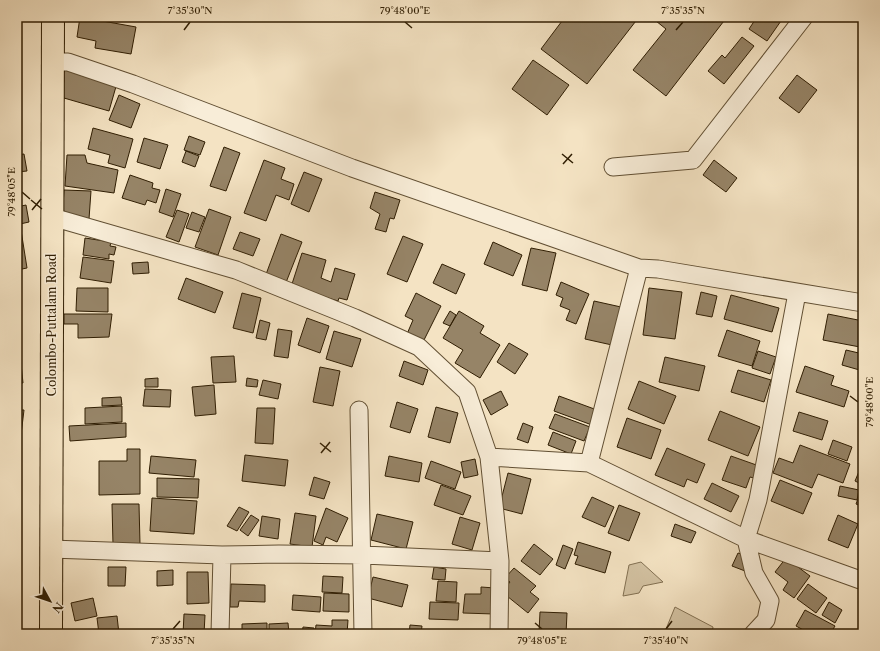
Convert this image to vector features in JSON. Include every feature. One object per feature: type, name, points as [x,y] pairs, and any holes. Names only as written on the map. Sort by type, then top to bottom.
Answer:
[{"type":"highway","name":"Colombo-Puttalam Road","points":[[51,634],[52,62],[54,17]]},
{"type":"street","points":[[613,167],[693,160],[804,17]]},
{"type":"street","points":[[52,62],[68,62],[133,84],[352,168],[639,268],[658,269],[863,303]]},
{"type":"street","points":[[52,217],[236,270],[355,318],[419,346],[467,392],[489,457],[500,561],[499,634]]},
{"type":"street","points":[[589,463],[639,268]]},
{"type":"street","points":[[753,634],[766,620],[770,601],[754,573],[746,539],[758,500],[797,293]]},
{"type":"street","points":[[359,410],[363,555],[363,634]]},
{"type":"street","points":[[489,457],[589,463],[746,539],[863,581]]},
{"type":"street","points":[[51,549],[222,555],[363,555],[500,561]]},
{"type":"street","points":[[220,634],[222,555]]},
{"type":"shaded area","points":[[641,562],[663,582],[643,586],[639,593],[623,596],[629,565]]},
{"type":"shaded area","points":[[675,607],[713,627],[712,634],[664,634]]},
{"type":"building","points":[[80,17],[136,27],[131,54],[95,48],[96,41],[77,37]]},
{"type":"building","points":[[565,17],[639,17],[587,84],[541,49]]},
{"type":"building","points":[[651,17],[727,17],[666,96],[633,70],[666,29]]},
{"type":"building","points":[[757,17],[783,18],[767,41],[749,29]]},
{"type":"building","points":[[742,37],[754,46],[724,84],[708,71],[722,55],[725,58]]},
{"type":"building","points":[[533,60],[569,85],[547,115],[512,89]]},
{"type":"building","points":[[65,68],[117,83],[109,111],[57,96]]},
{"type":"building","points":[[797,75],[817,90],[799,113],[779,98]]},
{"type":"building","points":[[119,95],[140,104],[131,128],[109,120]]},
{"type":"building","points":[[93,128],[133,139],[125,168],[108,163],[110,155],[88,149]]},
{"type":"building","points":[[189,136],[205,142],[200,155],[184,150]]},
{"type":"building","points":[[144,138],[168,145],[160,169],[137,162]]},
{"type":"building","points":[[224,147],[240,153],[226,191],[210,186]]},
{"type":"building","points":[[186,151],[199,156],[195,167],[182,162]]},
{"type":"building","points":[[24,154],[27,171],[17,172],[17,155]]},
{"type":"building","points":[[67,155],[85,155],[87,163],[118,170],[114,193],[65,186]]},
{"type":"building","points":[[264,160],[285,168],[281,179],[294,184],[289,200],[276,195],[266,221],[244,213]]},
{"type":"building","points":[[714,160],[737,178],[726,192],[703,175]]},
{"type":"building","points":[[304,172],[322,179],[309,212],[291,204]]},
{"type":"building","points":[[130,175],[153,183],[152,188],[160,190],[156,203],[147,200],[145,205],[122,198]]},
{"type":"building","points":[[166,189],[181,194],[173,217],[159,212]]},
{"type":"building","points":[[64,190],[91,191],[89,219],[62,217]]},
{"type":"building","points":[[375,192],[400,200],[394,219],[390,218],[386,232],[375,229],[380,214],[370,208]]},
{"type":"building","points":[[26,205],[29,222],[20,224],[27,268],[17,270],[17,207]]},
{"type":"building","points":[[209,209],[231,217],[218,255],[195,247]]},
{"type":"building","points":[[177,210],[189,214],[179,242],[166,237]]},
{"type":"building","points":[[192,212],[205,217],[199,232],[186,228]]},
{"type":"building","points":[[240,232],[260,239],[253,256],[233,249]]},
{"type":"building","points":[[281,234],[302,242],[285,285],[265,277]]},
{"type":"building","points":[[403,236],[423,244],[407,282],[387,274]]},
{"type":"building","points":[[85,238],[111,242],[110,246],[116,247],[114,255],[109,254],[109,259],[83,255]]},
{"type":"building","points":[[493,242],[522,255],[513,276],[484,264]]},
{"type":"building","points":[[531,248],[556,253],[547,291],[522,285]]},
{"type":"building","points":[[302,253],[326,260],[321,278],[331,282],[335,268],[355,274],[347,300],[339,298],[338,301],[291,287]]},
{"type":"building","points":[[83,257],[114,261],[111,283],[80,278]]},
{"type":"building","points":[[148,262],[149,273],[133,274],[132,263]]},
{"type":"building","points":[[442,264],[465,274],[456,294],[433,283]]},
{"type":"building","points":[[186,278],[223,292],[215,313],[178,299]]},
{"type":"building","points":[[561,282],[589,294],[576,324],[566,320],[570,310],[560,306],[563,298],[556,295]]},
{"type":"building","points":[[77,288],[108,288],[108,312],[76,311]]},
{"type":"building","points":[[649,288],[682,292],[675,339],[643,335]]},
{"type":"building","points":[[701,292],[717,296],[712,317],[696,314]]},
{"type":"building","points":[[242,293],[261,298],[253,333],[233,328]]},
{"type":"building","points":[[416,293],[441,306],[423,342],[407,334],[413,320],[405,316]]},
{"type":"building","points":[[731,295],[779,308],[772,332],[724,319]]},
{"type":"building","points":[[594,301],[621,307],[612,345],[585,339]]},
{"type":"building","points":[[450,311],[456,315],[450,326],[443,323]]},
{"type":"building","points":[[459,311],[484,326],[480,333],[500,345],[480,378],[455,363],[463,350],[443,338]]},
{"type":"building","points":[[64,314],[112,314],[109,337],[78,338],[78,324],[64,324]]},
{"type":"building","points":[[828,314],[863,321],[863,335],[860,347],[823,340]]},
{"type":"building","points":[[307,318],[329,326],[320,353],[298,345]]},
{"type":"building","points":[[260,320],[270,323],[266,340],[256,338]]},
{"type":"building","points":[[278,329],[292,331],[288,358],[274,356]]},
{"type":"building","points":[[727,330],[760,341],[752,366],[718,356]]},
{"type":"building","points":[[334,331],[361,339],[352,367],[326,359]]},
{"type":"building","points":[[509,343],[528,354],[515,374],[497,362]]},
{"type":"building","points":[[846,350],[863,354],[863,371],[842,365]]},
{"type":"building","points":[[758,351],[776,357],[770,374],[752,368]]},
{"type":"building","points":[[17,354],[20,354],[23,383],[17,383]]},
{"type":"building","points":[[234,356],[236,382],[213,383],[211,357]]},
{"type":"building","points":[[665,357],[705,366],[699,391],[659,382]]},
{"type":"building","points":[[404,361],[428,370],[423,385],[399,376]]},
{"type":"building","points":[[805,366],[834,376],[831,385],[849,391],[844,407],[796,392]]},
{"type":"building","points":[[320,367],[340,371],[333,406],[313,402]]},
{"type":"building","points":[[738,370],[771,380],[764,402],[731,392]]},
{"type":"building","points":[[158,378],[158,387],[145,387],[145,379]]},
{"type":"building","points":[[247,378],[258,380],[257,387],[246,386]]},
{"type":"building","points":[[263,380],[281,384],[278,399],[259,395]]},
{"type":"building","points":[[639,381],[676,396],[664,424],[628,409]]},
{"type":"building","points":[[214,385],[216,414],[195,416],[192,387]]},
{"type":"building","points":[[145,389],[171,390],[170,407],[143,406]]},
{"type":"building","points":[[501,391],[508,405],[491,415],[483,400]]},
{"type":"building","points":[[559,396],[597,410],[592,425],[554,411]]},
{"type":"building","points":[[121,397],[122,405],[102,406],[102,398]]},
{"type":"building","points":[[397,402],[418,409],[410,433],[390,427]]},
{"type":"building","points":[[122,406],[122,422],[85,424],[85,408]]},
{"type":"building","points":[[436,407],[458,413],[450,443],[428,437]]},
{"type":"building","points":[[257,408],[275,408],[273,444],[255,443]]},
{"type":"building","points":[[17,410],[24,410],[20,443],[17,442]]},
{"type":"building","points":[[720,411],[760,427],[748,456],[708,440]]},
{"type":"building","points":[[799,412],[828,421],[822,440],[793,431]]},
{"type":"building","points":[[555,414],[590,427],[584,441],[549,428]]},
{"type":"building","points":[[627,418],[661,430],[651,459],[617,447]]},
{"type":"building","points":[[126,423],[126,437],[70,441],[69,426]]},
{"type":"building","points":[[523,423],[533,427],[528,443],[517,439]]},
{"type":"building","points":[[553,432],[576,441],[571,454],[548,445]]},
{"type":"building","points":[[833,440],[852,447],[847,461],[828,454]]},
{"type":"building","points":[[800,445],[850,464],[843,483],[818,474],[812,488],[773,473],[779,458],[793,463]]},
{"type":"building","points":[[667,448],[705,464],[697,483],[687,479],[684,487],[655,475]]},
{"type":"building","points":[[127,449],[140,449],[140,494],[99,495],[99,461],[127,461]]},
{"type":"building","points":[[245,455],[288,460],[285,486],[242,481]]},
{"type":"building","points":[[151,456],[196,460],[194,477],[149,473]]},
{"type":"building","points":[[389,456],[422,463],[419,482],[385,476]]},
{"type":"building","points":[[731,456],[762,467],[758,479],[750,477],[746,488],[722,480]]},
{"type":"building","points":[[475,459],[478,475],[464,478],[461,462]]},
{"type":"building","points":[[431,461],[461,472],[455,489],[425,478]]},
{"type":"building","points":[[863,462],[863,485],[855,481]]},
{"type":"building","points":[[508,473],[531,479],[522,514],[499,508]]},
{"type":"building","points":[[17,475],[20,475],[20,520],[17,520]]},
{"type":"building","points":[[314,477],[330,482],[324,499],[309,495]]},
{"type":"building","points":[[157,478],[199,479],[198,498],[157,497]]},
{"type":"building","points":[[780,480],[812,493],[803,514],[771,501]]},
{"type":"building","points":[[712,483],[739,496],[731,512],[704,499]]},
{"type":"building","points":[[441,485],[471,496],[463,515],[434,505]]},
{"type":"building","points":[[840,486],[859,490],[857,500],[838,496]]},
{"type":"building","points":[[863,486],[863,507],[856,504]]},
{"type":"building","points":[[592,497],[614,507],[605,527],[582,517]]},
{"type":"building","points":[[152,498],[197,501],[194,534],[150,531]]},
{"type":"building","points":[[112,504],[139,504],[140,544],[113,545]]},
{"type":"building","points":[[619,505],[640,513],[629,541],[608,533]]},
{"type":"building","points":[[239,507],[249,512],[237,531],[227,526]]},
{"type":"building","points":[[326,508],[348,518],[337,542],[326,537],[323,545],[314,541]]},
{"type":"building","points":[[295,513],[316,516],[312,547],[290,544]]},
{"type":"building","points":[[377,514],[413,522],[406,549],[371,540]]},
{"type":"building","points":[[251,515],[259,520],[248,536],[240,530]]},
{"type":"building","points":[[838,515],[858,524],[848,548],[828,540]]},
{"type":"building","points":[[262,516],[280,519],[278,539],[259,536]]},
{"type":"building","points":[[460,517],[480,523],[472,550],[452,544]]},
{"type":"building","points":[[675,524],[696,532],[691,543],[671,536]]},
{"type":"building","points":[[578,542],[611,552],[605,573],[575,564],[578,556],[574,555]]},
{"type":"building","points":[[534,544],[553,559],[540,575],[521,561]]},
{"type":"building","points":[[563,545],[573,549],[565,569],[556,565]]},
{"type":"building","points":[[738,553],[750,557],[745,571],[732,566]]},
{"type":"building","points":[[786,558],[810,576],[794,598],[783,590],[788,582],[775,572]]},
{"type":"building","points":[[108,567],[126,567],[125,586],[108,586]]},
{"type":"building","points":[[434,567],[446,569],[445,580],[432,579]]},
{"type":"building","points":[[514,568],[536,586],[530,592],[539,599],[528,613],[502,592],[510,582],[505,578]]},
{"type":"building","points":[[173,570],[173,585],[157,586],[157,571]]},
{"type":"building","points":[[187,572],[208,572],[209,603],[187,604]]},
{"type":"building","points":[[323,576],[343,577],[342,593],[322,592]]},
{"type":"building","points":[[373,577],[408,585],[402,607],[368,598]]},
{"type":"building","points":[[438,581],[457,582],[456,602],[436,601]]},
{"type":"building","points":[[231,584],[265,585],[265,602],[239,601],[238,607],[230,607]]},
{"type":"building","points":[[808,584],[827,598],[816,613],[797,599]]},
{"type":"building","points":[[481,587],[495,588],[494,614],[463,613],[465,594],[481,594]]},
{"type":"building","points":[[324,593],[349,594],[349,612],[323,611]]},
{"type":"building","points":[[293,595],[321,597],[320,612],[292,610]]},
{"type":"building","points":[[93,598],[97,616],[75,621],[71,603]]},
{"type":"building","points":[[430,602],[459,603],[458,620],[429,619]]},
{"type":"building","points":[[829,602],[842,610],[835,623],[822,615]]},
{"type":"building","points":[[805,610],[835,626],[830,634],[811,634],[796,626]]},
{"type":"building","points":[[540,612],[567,613],[566,634],[539,632]]},
{"type":"building","points":[[184,614],[205,615],[204,634],[183,634]]},
{"type":"building","points":[[117,616],[119,634],[99,634],[97,618]]},
{"type":"building","points":[[332,620],[348,620],[347,634],[315,634],[316,625],[332,626]]},
{"type":"building","points":[[267,623],[267,634],[242,634],[242,624]]},
{"type":"building","points":[[288,623],[289,634],[269,634],[269,624]]},
{"type":"building","points":[[410,625],[422,626],[421,634],[409,634]]},
{"type":"building","points":[[303,627],[314,628],[314,634],[302,634]]}]
